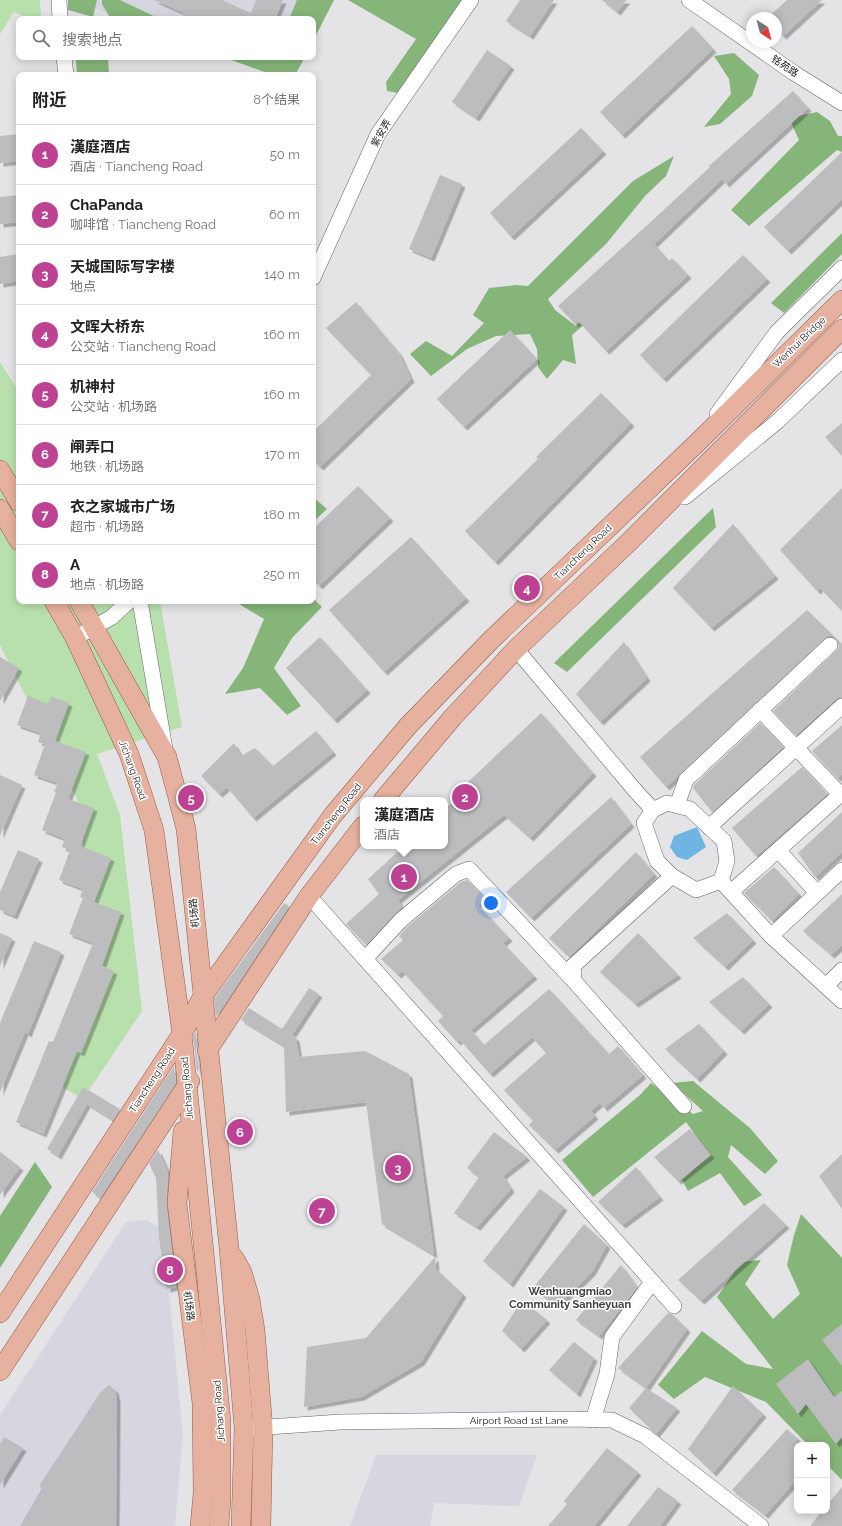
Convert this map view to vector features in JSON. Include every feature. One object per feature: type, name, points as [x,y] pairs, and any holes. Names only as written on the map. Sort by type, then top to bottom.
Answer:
[{"type":"main road","name":"Wenhui Bridge","points":[[757,384],[842,300]]},
{"type":"main road","name":"Wenhui Bridge","points":[[627,544],[842,329]]},
{"type":"main road","name":"Tiancheng Road","points":[[0,1313],[182,1034],[203,996],[333,815],[408,726],[491,640],[757,384]]},
{"type":"main road","points":[[0,470],[16,497]]},
{"type":"main road","points":[[0,509],[16,536]]},
{"type":"main road","points":[[386,797],[453,717],[516,649],[627,544]]},
{"type":"main road","name":"Jichang Road","points":[[56,604],[75,638],[129,754],[154,830],[182,1034],[221,1421],[221,1499],[219,1526]]},
{"type":"main road","name":"机场路","points":[[81,604],[167,757],[186,829],[229,1248],[244,1428]]},
{"type":"main road","points":[[0,1371],[309,896],[360,830]]},
{"type":"main road","name":"机场路","points":[[187,1085],[177,1203],[202,1404],[203,1493],[200,1526]]},
{"type":"main road","name":"机场路","points":[[229,1248],[242,1272],[250,1299],[263,1428],[261,1526]]},
{"type":"main road","points":[[241,1526],[244,1428]]},
{"type":"street","points":[[59,0],[60,16]]},
{"type":"street","name":"紫安弄","points":[[316,271],[378,134],[471,0]]},
{"type":"street","name":"铭苑路","points":[[689,0],[794,73],[842,102]]},
{"type":"street","points":[[64,60],[66,72]]},
{"type":"street","points":[[697,442],[777,332],[842,268]]},
{"type":"street","points":[[627,544],[778,421],[842,360]]},
{"type":"street","points":[[75,638],[112,618],[125,604]]},
{"type":"street","points":[[141,604],[167,757]]},
{"type":"street","points":[[677,805],[686,780],[830,645]]},
{"type":"street","points":[[516,649],[623,776],[654,810]]},
{"type":"street","points":[[709,827],[842,706]]},
{"type":"street","points":[[760,710],[841,794],[778,850],[726,886],[696,890],[672,876],[657,861],[644,823],[654,810],[667,803],[690,809],[724,841],[727,861],[726,886],[771,936],[842,1001]]},
{"type":"street","points":[[778,850],[817,893]]},
{"type":"street","points":[[365,959],[401,920],[456,874],[469,869],[574,981],[684,1106]]},
{"type":"street","points":[[771,936],[842,870]]},
{"type":"street","points":[[574,981],[573,966],[672,876]]},
{"type":"street","points":[[309,896],[674,1306]]},
{"type":"street","points":[[826,986],[842,970]]},
{"type":"street","points":[[593,1420],[608,1374],[612,1337],[652,1282]]},
{"type":"street","name":"Airport Road 1st Lane","points":[[244,1428],[340,1422],[612,1420],[645,1436],[761,1526]]},
{"type":"shaded area","points":[[77,0],[307,0],[302,16],[115,16],[78,3]]},
{"type":"shaded area","points":[[147,1220],[163,1229],[183,1435],[175,1526],[0,1526],[0,1415],[126,1222]]},
{"type":"shaded area","points":[[376,1455],[537,1455],[519,1506],[434,1503],[430,1526],[350,1526]]},
{"type":"green space","points":[[0,0],[40,0],[41,16],[23,16],[14,12],[0,34]]},
{"type":"green space","points":[[68,0],[97,0],[93,16],[68,10]]},
{"type":"green space","points":[[102,0],[120,0],[154,16],[109,16],[102,4]]},
{"type":"green space","points":[[297,0],[334,0],[316,35],[316,16],[290,16]]},
{"type":"green space","points":[[348,0],[462,0],[398,93],[387,91],[386,82],[416,39]]},
{"type":"green space","points":[[734,53],[759,75],[752,96],[720,124],[704,127],[731,94],[729,79],[714,56]]},
{"type":"green space","points":[[76,60],[108,60],[109,72],[77,72]]},
{"type":"green space","points":[[231,60],[303,60],[297,72],[265,72]]},
{"type":"green space","points":[[817,112],[830,121],[838,136],[842,136],[842,152],[837,150],[749,226],[731,210],[799,140],[789,118]]},
{"type":"green space","points":[[674,156],[666,176],[645,196],[606,244],[548,299],[555,310],[576,326],[633,276],[637,279],[572,335],[576,364],[563,360],[547,379],[538,367],[537,349],[530,334],[496,336],[467,349],[431,376],[410,354],[426,341],[452,356],[484,323],[473,315],[489,288],[516,285],[528,286],[633,181]]},
{"type":"green space","points":[[842,233],[842,254],[784,313],[771,303]]},
{"type":"green space","points":[[0,362],[16,387],[16,604],[161,604],[182,727],[97,754],[120,815],[142,1011],[83,1099],[57,1084],[101,982],[77,799],[0,645]]},
{"type":"green space","points":[[316,500],[327,509],[316,519]]},
{"type":"green space","points":[[713,508],[716,527],[567,672],[554,663]]},
{"type":"green space","points":[[316,601],[322,607],[292,638],[274,668],[301,706],[287,715],[260,688],[225,694],[243,668],[264,619],[239,604],[316,604]]},
{"type":"green space","points":[[693,1081],[750,1128],[778,1161],[765,1174],[731,1145],[728,1157],[762,1195],[744,1206],[720,1173],[688,1191],[682,1180],[710,1155],[686,1122],[593,1197],[562,1160],[640,1095],[651,1083],[693,1114],[703,1111],[672,1083]]},
{"type":"green space","points":[[35,1162],[52,1187],[0,1268],[0,1216]]},
{"type":"green space","points":[[801,1214],[842,1258],[842,1480],[830,1468],[830,1442],[805,1442],[766,1402],[705,1377],[674,1399],[658,1385],[702,1331],[746,1364],[773,1369],[717,1297],[741,1262],[761,1260],[745,1284],[773,1319],[800,1294],[787,1265]]},
{"type":"water","points":[[697,827],[706,847],[687,860],[677,857],[670,847],[674,836]]},
{"type":"building","points":[[154,0],[222,0],[251,13],[256,0],[283,0],[276,16],[183,16],[184,13]]},
{"type":"building","points":[[520,0],[554,0],[530,36],[506,21]]},
{"type":"building","points":[[602,0],[627,0],[617,12]]},
{"type":"building","points":[[787,0],[822,0],[783,36],[782,12],[774,12]]},
{"type":"building","points":[[692,26],[713,49],[622,135],[600,112]]},
{"type":"building","points":[[487,50],[511,66],[476,118],[452,102]]},
{"type":"building","points":[[793,91],[808,108],[726,184],[722,179],[654,244],[669,261],[672,258],[688,275],[606,351],[578,321],[575,324],[558,306],[655,218],[710,167],[709,166]]},
{"type":"building","points":[[581,128],[603,151],[511,237],[490,213]]},
{"type":"building","points":[[16,134],[16,161],[0,163],[0,136]]},
{"type":"building","points":[[842,152],[842,199],[788,251],[764,227]]},
{"type":"building","points":[[440,175],[462,184],[431,258],[409,249]]},
{"type":"building","points":[[16,195],[16,222],[0,224],[0,197]]},
{"type":"building","points":[[16,254],[16,281],[0,284],[0,257]]},
{"type":"building","points":[[743,255],[767,279],[663,379],[640,355]]},
{"type":"building","points":[[356,302],[399,353],[411,379],[320,467],[316,463],[316,429],[371,375],[326,328]]},
{"type":"building","points":[[510,330],[537,359],[464,427],[437,399]]},
{"type":"building","points":[[601,393],[631,423],[495,562],[465,531],[538,459],[536,457]]},
{"type":"building","points":[[842,423],[842,456],[825,437]]},
{"type":"building","points":[[358,486],[390,518],[319,586],[316,582],[316,526]]},
{"type":"building","points":[[842,488],[842,611],[820,588],[817,591],[780,550]]},
{"type":"building","points":[[733,524],[775,576],[711,628],[673,588]]},
{"type":"building","points":[[411,537],[466,598],[384,672],[329,610]]},
{"type":"building","points":[[807,610],[837,639],[832,636],[828,636],[666,787],[640,757]]},
{"type":"building","points":[[320,637],[367,690],[334,720],[286,668]]},
{"type":"building","points":[[837,639],[842,644],[842,697],[836,699],[796,735],[773,711],[836,651],[839,647]]},
{"type":"building","points":[[624,642],[647,678],[600,722],[576,694]]},
{"type":"building","points":[[0,657],[19,668],[0,701]]},
{"type":"building","points":[[28,696],[48,704],[51,696],[69,703],[55,741],[86,752],[68,799],[94,808],[80,846],[111,858],[94,902],[121,912],[102,966],[114,971],[81,1053],[77,1051],[43,1134],[16,1122],[49,1041],[53,1042],[93,943],[69,934],[83,898],[80,897],[83,889],[59,880],[70,850],[62,847],[65,839],[42,830],[58,783],[34,775],[45,744],[38,742],[41,733],[17,725]]},
{"type":"building","points":[[541,713],[593,773],[530,838],[504,815],[398,900],[402,907],[366,945],[346,924],[379,894],[368,879],[401,849],[448,849],[448,806],[472,785],[468,782]]},
{"type":"building","points":[[760,723],[783,747],[712,812],[693,788],[694,785]]},
{"type":"building","points":[[842,725],[842,774],[837,778],[812,751]]},
{"type":"building","points":[[316,731],[333,752],[253,818],[227,787],[219,794],[201,776],[234,743],[241,756],[255,748],[273,766]]},
{"type":"building","points":[[802,767],[827,794],[756,856],[732,828]]},
{"type":"building","points":[[0,775],[22,785],[0,835]]},
{"type":"building","points":[[611,797],[631,824],[531,918],[506,892]]},
{"type":"building","points":[[842,812],[842,852],[815,877],[798,853]]},
{"type":"building","points":[[18,850],[39,859],[14,916],[0,910],[0,892]]},
{"type":"building","points":[[636,852],[654,874],[569,957],[549,938]]},
{"type":"building","points":[[774,867],[799,894],[772,921],[744,893]]},
{"type":"building","points":[[467,880],[485,899],[478,905],[509,938],[503,943],[534,976],[471,1030],[484,1045],[549,989],[609,1054],[618,1046],[643,1075],[604,1108],[600,1103],[591,1111],[595,1116],[555,1150],[529,1125],[533,1121],[504,1090],[546,1053],[532,1037],[490,1074],[460,1040],[457,1042],[438,1021],[443,1016],[402,971],[398,975],[381,959],[403,940],[399,936],[407,927],[461,882]]},
{"type":"building","points":[[842,894],[842,945],[831,955],[803,931]]},
{"type":"building","points":[[284,903],[289,906],[216,1017],[214,999]]},
{"type":"building","points":[[727,913],[753,940],[725,967],[693,938]]},
{"type":"building","points":[[0,933],[12,938],[0,966]]},
{"type":"building","points":[[638,933],[678,975],[635,1004],[600,972]]},
{"type":"building","points":[[34,941],[61,952],[28,1034],[25,1032],[0,1092],[0,1023]]},
{"type":"building","points":[[743,977],[769,1004],[741,1031],[709,1002]]},
{"type":"building","points":[[309,988],[319,994],[292,1035],[296,1038],[299,1057],[365,1051],[409,1074],[434,1255],[382,1224],[366,1102],[286,1112],[284,1046],[241,1020],[249,1008],[282,1029]]},
{"type":"building","points":[[699,1024],[724,1051],[697,1079],[665,1049]]},
{"type":"building","points":[[196,1032],[196,1051],[199,1068],[197,1072],[193,1036]]},
{"type":"building","points":[[174,1066],[176,1083],[100,1198],[92,1192]]},
{"type":"building","points":[[83,1087],[120,1109],[113,1120],[87,1104],[58,1156],[47,1149]]},
{"type":"building","points":[[690,1129],[711,1155],[678,1181],[654,1157]]},
{"type":"building","points":[[494,1132],[527,1157],[503,1176],[511,1189],[477,1227],[454,1213],[479,1177],[467,1168]]},
{"type":"building","points":[[158,1150],[168,1172],[166,1204],[176,1287],[167,1289],[159,1238],[156,1178],[149,1163]]},
{"type":"building","points":[[0,1152],[20,1167],[0,1195]]},
{"type":"building","points":[[842,1154],[842,1209],[819,1176]]},
{"type":"building","points":[[636,1167],[660,1197],[622,1225],[598,1202]]},
{"type":"building","points":[[540,1189],[564,1207],[510,1284],[483,1261]]},
{"type":"building","points":[[764,1203],[786,1225],[701,1301],[678,1280]]},
{"type":"building","points":[[584,1224],[607,1245],[592,1272],[557,1306],[533,1288]]},
{"type":"building","points":[[435,1257],[436,1269],[463,1294],[421,1362],[361,1397],[304,1407],[307,1347],[366,1338]]},
{"type":"building","points":[[621,1265],[637,1287],[599,1336],[576,1320]]},
{"type":"building","points":[[522,1300],[547,1320],[521,1349],[502,1331]]},
{"type":"building","points":[[668,1313],[673,1315],[687,1329],[646,1388],[618,1368]]},
{"type":"building","points":[[842,1324],[842,1366],[822,1340]]},
{"type":"building","points":[[574,1342],[594,1358],[577,1394],[549,1370]]},
{"type":"building","points":[[808,1359],[834,1397],[842,1391],[842,1437],[836,1444],[806,1404],[798,1414],[776,1384]]},
{"type":"building","points":[[109,1385],[115,1390],[117,1399],[116,1526],[20,1526],[42,1488],[39,1486],[100,1393]]},
{"type":"building","points":[[733,1386],[763,1414],[713,1473],[688,1449]]},
{"type":"building","points":[[646,1388],[677,1408],[656,1434],[629,1408]]},
{"type":"building","points":[[787,1429],[797,1438],[797,1442],[794,1442],[794,1482],[765,1515],[732,1490]]},
{"type":"building","points":[[4,1437],[23,1448],[0,1485],[0,1444]]},
{"type":"building","points":[[607,1448],[638,1472],[594,1526],[548,1526],[567,1504],[564,1501]]},
{"type":"building","points":[[658,1487],[678,1501],[660,1526],[627,1526]]},
{"type":"building","points":[[842,1487],[842,1526],[810,1526],[820,1514],[830,1514],[830,1501]]},
{"type":"place","name":"文晖大桥东","points":[[527,588]]},
{"type":"place","name":"ChaPanda","points":[[465,797]]},
{"type":"place","name":"机神村","points":[[191,798]]},
{"type":"place","name":"漢庭酒店","points":[[404,877]]},
{"type":"place","name":"闸弄口","points":[[240,1132]]},
{"type":"place","name":"天城国际写字楼","points":[[398,1168]]},
{"type":"place","name":"衣之家城市广场","points":[[322,1211]]},
{"type":"place","name":"A","points":[[170,1270]]},
{"type":"district","name":"Wenhuangmiao Community Sanheyuan","points":[[570,1297]]}]
